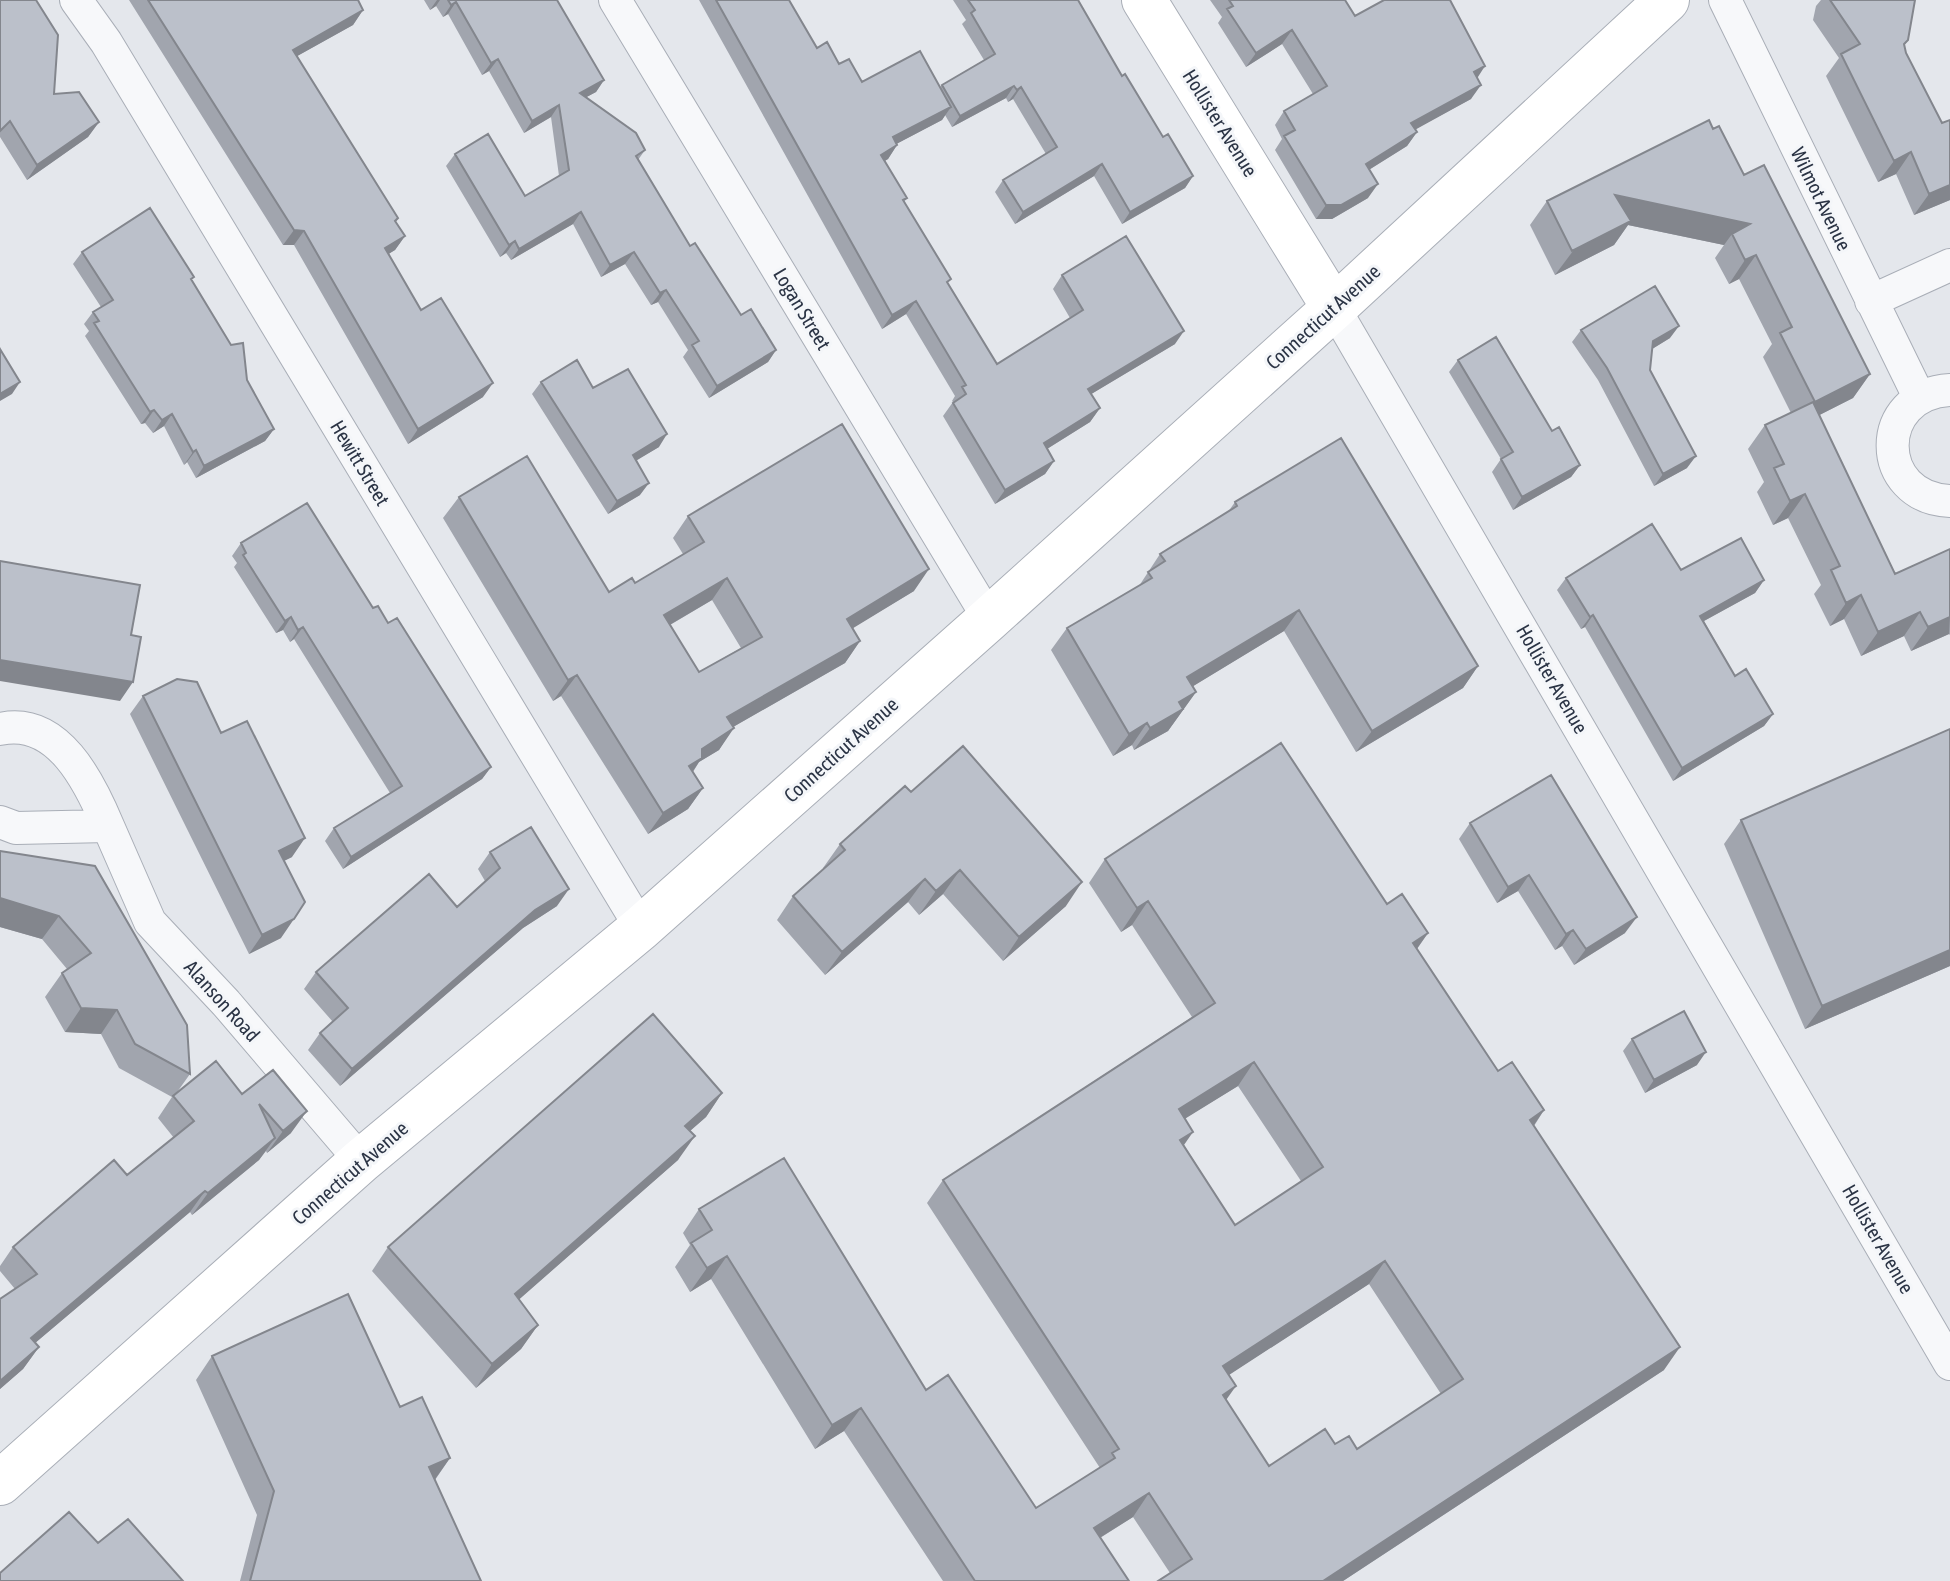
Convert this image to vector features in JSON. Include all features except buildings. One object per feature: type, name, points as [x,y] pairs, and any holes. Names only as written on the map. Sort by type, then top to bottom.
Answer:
[{"type":"main road","name":"Hollister Avenue","points":[[1144,0],[1334,308]]},
{"type":"main road","name":"Connecticut Avenue","points":[[0,1483],[361,1161],[641,928],[989,619],[1334,308],[1667,0]]},
{"type":"street","name":"Hewitt Street","points":[[76,0],[106,42],[641,928]]},
{"type":"street","name":"Logan Street","points":[[615,0],[989,619]]},
{"type":"street","name":"Wilmot Avenue","points":[[1725,0],[1919,397]]},
{"type":"street","points":[[1871,301],[1950,265]]},
{"type":"street","name":"Hollister Avenue","points":[[1334,308],[1950,1364]]},
{"type":"street","points":[[1950,390],[1919,397],[1905,409],[1896,425],[1892,442],[1893,460],[1901,477],[1913,490],[1929,498],[1950,501]]},
{"type":"street","name":"Alanson Road","points":[[0,729],[12,726],[40,734],[71,756],[90,781],[150,922],[226,1003],[361,1161]]},
{"type":"street","points":[[0,822],[16,828],[108,826]]}]
